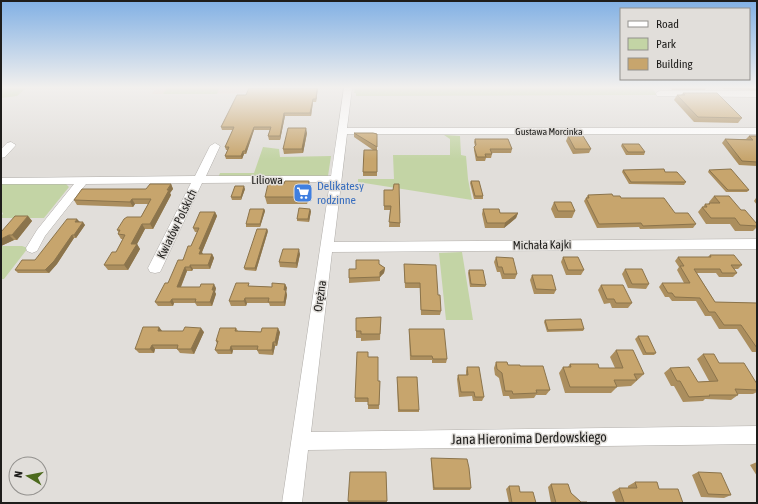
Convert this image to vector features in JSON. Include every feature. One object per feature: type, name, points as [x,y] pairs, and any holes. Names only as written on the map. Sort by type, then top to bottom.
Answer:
[{"type":"street","name":"Orężna","points":[[292,503],[345,112]]},
{"type":"street","name":"Gustawa Morcinka","points":[[342,131],[757,131]]},
{"type":"street","points":[[1,155],[11,145]]},
{"type":"street","points":[[199,180],[214,146]]},
{"type":"street","name":"Liliowa","points":[[1,180],[336,179]]},
{"type":"street","points":[[32,248],[41,233],[82,180]]},
{"type":"street","name":"Kwiatów Polskich","points":[[155,268],[199,180]]},
{"type":"street","name":"Michała Kajki","points":[[327,247],[757,244]]},
{"type":"street","name":"Jana Hieronima Derdowskiego","points":[[301,441],[757,435]]},
{"type":"green space","points":[[444,135],[460,136],[461,155],[466,156],[472,200],[358,182],[358,179],[394,179],[393,155],[450,155],[450,139]]},
{"type":"green space","points":[[263,147],[279,149],[280,157],[331,156],[328,176],[218,178],[220,173],[254,173]]},
{"type":"green space","points":[[1,183],[66,184],[69,187],[44,218],[1,218],[3,213],[1,212]]},
{"type":"green space","points":[[1,246],[22,246],[28,248],[4,279],[1,279]]},
{"type":"green space","points":[[462,252],[473,320],[446,320],[439,253]]},
{"type":"building","points":[[229,112],[310,112],[310,113],[284,113],[280,136],[268,136],[271,127],[254,127],[245,151],[243,151],[241,156],[225,156],[229,147],[225,147],[234,127],[221,127]]},
{"type":"building","points":[[693,112],[736,112],[742,118],[698,117]]},
{"type":"building","points":[[288,128],[306,128],[302,149],[283,149]]},
{"type":"building","points":[[354,133],[377,134],[377,147]]},
{"type":"building","points":[[568,136],[583,136],[591,149],[575,149]]},
{"type":"building","points":[[749,136],[757,136],[757,162],[742,161],[725,139],[753,140]]},
{"type":"building","points":[[475,139],[508,139],[512,149],[490,149],[492,154],[485,154],[486,157],[477,157],[474,147],[476,145]]},
{"type":"building","points":[[622,144],[639,144],[645,152],[628,152]]},
{"type":"building","points":[[364,150],[377,150],[377,172],[363,172]]},
{"type":"building","points":[[664,169],[665,172],[677,172],[686,182],[631,182],[623,170]]},
{"type":"building","points":[[731,169],[749,190],[728,190],[709,170]]},
{"type":"building","points":[[285,181],[309,181],[306,197],[265,197],[268,184],[284,184]]},
{"type":"building","points":[[471,181],[479,181],[483,196],[475,196]]},
{"type":"building","points":[[150,184],[171,184],[150,224],[142,224],[131,244],[137,244],[124,265],[104,265],[112,252],[116,252],[125,235],[118,234],[120,230],[117,230],[124,219],[127,217],[141,217],[151,199],[132,199],[130,202],[74,200],[82,189],[146,189]]},
{"type":"building","points":[[394,184],[399,184],[400,223],[389,222],[391,206],[384,206],[384,190],[393,190]]},
{"type":"building","points":[[235,186],[244,186],[241,197],[231,197]]},
{"type":"building","points":[[612,194],[613,196],[620,196],[621,198],[664,198],[675,213],[688,213],[696,224],[643,226],[641,223],[599,224],[586,198],[589,198],[588,195]]},
{"type":"building","points":[[714,196],[729,196],[741,210],[745,210],[757,226],[740,225],[735,218],[711,218],[702,207],[707,207],[705,204],[710,204],[709,203],[720,203]]},
{"type":"building","points":[[554,202],[571,202],[575,211],[558,211]]},
{"type":"building","points":[[299,208],[310,209],[308,219],[297,219]]},
{"type":"building","points":[[250,209],[264,209],[260,224],[246,224]]},
{"type":"building","points":[[483,209],[499,209],[500,213],[518,213],[505,223],[487,223]]},
{"type":"building","points":[[200,212],[215,212],[199,249],[201,249],[199,254],[212,254],[208,265],[190,265],[190,267],[185,267],[177,287],[200,287],[201,284],[214,284],[212,290],[214,290],[210,302],[195,302],[196,299],[172,299],[170,302],[155,302],[165,283],[168,283],[178,260],[183,260],[188,246],[191,246],[199,228],[193,228]]},
{"type":"building","points":[[15,216],[28,216],[12,235],[1,239],[1,232]]},
{"type":"building","points":[[67,219],[77,219],[75,222],[83,222],[54,261],[45,270],[15,270],[22,260],[35,260]]},
{"type":"building","points":[[257,229],[267,229],[255,268],[244,268]]},
{"type":"building","points":[[283,249],[299,249],[296,263],[279,262]]},
{"type":"building","points":[[710,255],[734,255],[742,265],[731,265],[737,273],[722,273],[720,269],[694,269],[715,302],[757,303],[757,348],[741,325],[724,325],[715,312],[709,312],[700,298],[675,297],[672,293],[668,293],[662,283],[690,283],[680,266],[684,266],[678,257],[711,257]]},
{"type":"building","points":[[496,257],[513,258],[517,274],[504,274],[502,267],[498,267]]},
{"type":"building","points":[[563,257],[578,257],[584,270],[568,270]]},
{"type":"building","points":[[356,260],[379,260],[379,264],[385,268],[380,272],[380,277],[349,278],[349,269],[356,269]]},
{"type":"building","points":[[404,264],[436,265],[438,295],[440,295],[441,311],[421,310],[420,283],[405,283]]},
{"type":"building","points":[[625,269],[642,269],[649,284],[632,284]]},
{"type":"building","points":[[469,270],[483,270],[486,285],[471,284]]},
{"type":"building","points":[[532,275],[552,275],[556,290],[536,289]]},
{"type":"building","points":[[236,283],[249,283],[248,286],[272,287],[272,283],[285,284],[284,290],[286,290],[284,302],[268,302],[269,298],[245,298],[244,301],[229,301]]},
{"type":"building","points":[[601,285],[623,285],[632,303],[616,303],[614,299],[607,299]]},
{"type":"building","points":[[381,317],[380,334],[361,334],[361,331],[356,331],[356,318]]},
{"type":"building","points":[[581,319],[584,329],[548,330],[545,320]]},
{"type":"building","points":[[143,327],[159,327],[158,331],[183,331],[185,327],[201,328],[191,349],[177,349],[178,345],[152,345],[150,349],[135,349]]},
{"type":"building","points":[[220,328],[236,328],[235,331],[261,332],[262,328],[278,328],[272,350],[257,350],[258,346],[231,346],[230,350],[215,350]]},
{"type":"building","points":[[409,329],[444,329],[447,359],[433,359],[432,356],[411,356]]},
{"type":"building","points":[[638,336],[648,336],[656,353],[646,353]]},
{"type":"building","points":[[616,350],[633,350],[644,374],[634,374],[637,380],[614,380],[617,387],[570,387],[563,367],[571,367],[570,364],[598,364],[599,368],[623,368]]},
{"type":"building","points":[[357,352],[368,352],[368,357],[378,357],[378,381],[380,381],[379,405],[368,405],[368,398],[355,398]]},
{"type":"building","points":[[703,354],[714,354],[719,363],[744,363],[757,384],[757,390],[735,389],[738,395],[689,397],[680,381],[677,381],[670,368],[689,367],[698,382],[718,381]]},
{"type":"building","points":[[496,362],[507,362],[508,365],[543,366],[550,390],[536,390],[537,393],[513,394],[512,391],[505,391],[502,373],[497,369]]},
{"type":"building","points":[[467,367],[479,367],[484,397],[475,397],[474,392],[461,392],[458,375],[468,375]]},
{"type":"building","points":[[397,377],[417,377],[419,410],[399,410]]},
{"type":"building","points":[[431,458],[467,459],[471,488],[434,488]]},
{"type":"building","points":[[350,472],[386,472],[387,501],[348,501]]},
{"type":"building","points":[[698,472],[721,473],[731,495],[708,494]]},
{"type":"building","points":[[635,482],[657,482],[659,489],[678,489],[683,503],[623,503],[624,502],[619,488],[637,488]]},
{"type":"building","points":[[551,484],[568,484],[571,493],[581,502],[587,503],[556,503]]},
{"type":"building","points":[[509,486],[519,486],[520,492],[533,492],[536,503],[512,503]]},
{"type":"place","name":"Delikatesy rodzinne","points":[[303,193]]}]
